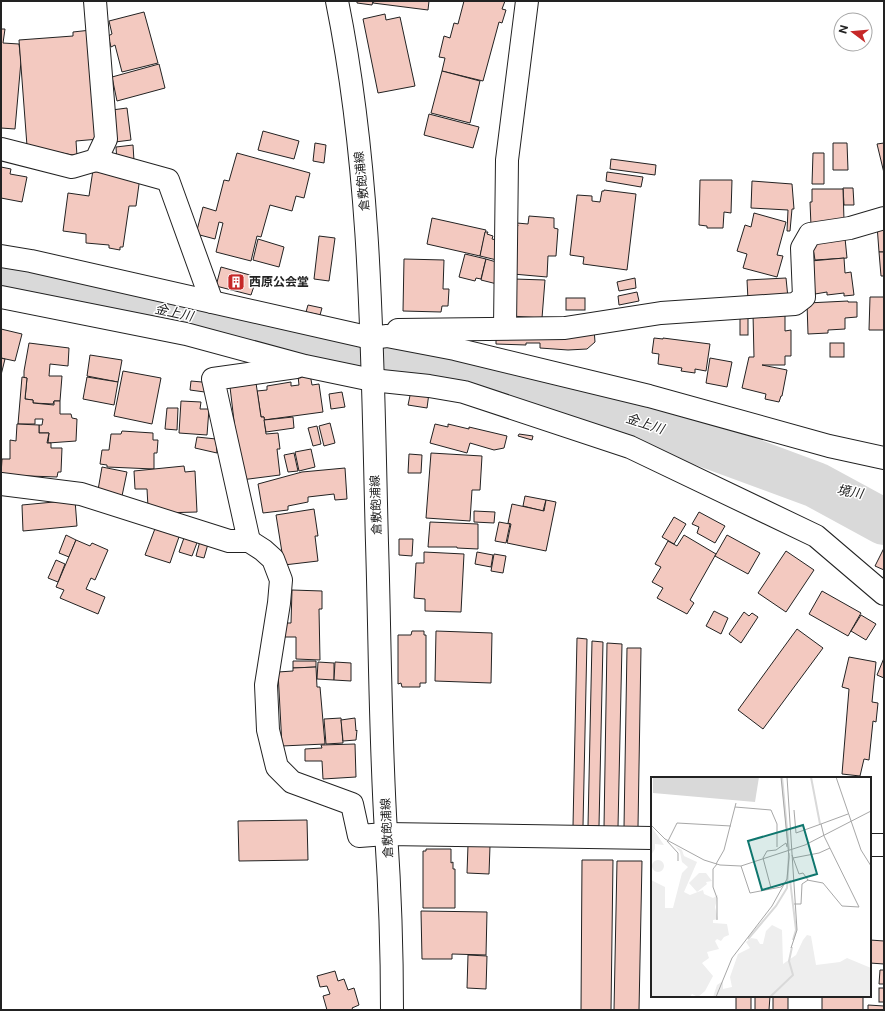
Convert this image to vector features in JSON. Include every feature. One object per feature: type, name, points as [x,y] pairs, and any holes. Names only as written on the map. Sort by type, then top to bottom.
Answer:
[{"type":"street","points":[[95,1],[106,139],[96,160]]},
{"type":"street","name":"倉敷飽浦線","points":[[337,1],[349,62],[379,337],[372,380],[386,834],[392,968],[392,1010]]},
{"type":"street","points":[[505,328],[507,160],[526,1]]},
{"type":"street","points":[[1,150],[72,167],[96,160],[168,180],[212,302]]},
{"type":"street","points":[[379,337],[401,328],[565,328],[661,313],[794,304],[804,297],[802,248],[810,234],[850,228],[884,218]]},
{"type":"street","points":[[1,256],[31,261],[212,302],[379,337],[455,349],[649,396],[829,446],[884,458]]},
{"type":"street","points":[[1,298],[186,334],[305,366],[372,380],[428,386],[464,392],[630,447],[816,536],[835,551],[882,595]]},
{"type":"street","points":[[249,541],[213,379],[305,366]]},
{"type":"street","points":[[1,484],[81,494],[229,541],[249,541],[273,559],[281,580],[279,603],[266,685],[268,730],[277,766],[292,782],[352,804],[359,836],[386,834],[651,838]]},
{"type":"street","points":[[871,845],[884,845]]},
{"type":"building","points":[[357,1],[373,1],[372,5],[357,3]]},
{"type":"building","points":[[374,1],[429,1],[428,10],[373,3]]},
{"type":"building","points":[[464,1],[505,1],[502,9],[506,10],[502,23],[499,22],[483,81],[442,71],[445,58],[439,57],[444,36],[450,38],[454,23],[458,24]]},
{"type":"building","points":[[144,12],[158,63],[122,72],[115,45],[111,47],[108,36],[112,34],[109,21]]},
{"type":"building","points":[[385,14],[386,20],[400,17],[415,86],[378,93],[363,19]]},
{"type":"building","points":[[1,29],[5,29],[3,43],[19,44],[21,61],[15,129],[1,128]]},
{"type":"building","points":[[91,30],[99,139],[76,141],[77,156],[27,146],[19,40],[73,36],[73,32]]},
{"type":"building","points":[[159,64],[165,88],[117,101],[112,77]]},
{"type":"building","points":[[442,71],[480,81],[470,123],[431,113]]},
{"type":"building","points":[[127,108],[131,140],[115,142],[112,110]]},
{"type":"building","points":[[429,114],[479,127],[473,148],[424,135]]},
{"type":"building","points":[[263,131],[299,141],[294,159],[258,150]]},
{"type":"building","points":[[315,143],[326,145],[324,163],[313,161]]},
{"type":"building","points":[[833,143],[847,143],[848,170],[833,170]]},
{"type":"building","points":[[884,143],[884,173],[877,144]]},
{"type":"building","points":[[133,145],[134,161],[117,162],[116,147]]},
{"type":"building","points":[[237,153],[310,173],[304,198],[296,196],[292,211],[270,205],[261,237],[257,236],[251,261],[216,252],[223,223],[219,222],[215,239],[196,234],[203,207],[216,211],[224,180],[229,181]]},
{"type":"building","points":[[813,153],[824,153],[824,184],[812,184]]},
{"type":"building","points":[[611,159],[656,165],[655,175],[610,169]]},
{"type":"building","points":[[1,167],[11,169],[10,174],[27,177],[22,202],[1,198]]},
{"type":"building","points":[[93,170],[140,177],[136,206],[129,206],[123,247],[120,247],[120,250],[109,248],[109,245],[86,243],[86,234],[63,231],[68,193],[89,196]]},
{"type":"building","points":[[607,172],[643,177],[641,187],[606,181]]},
{"type":"building","points":[[700,180],[732,180],[731,213],[724,212],[723,228],[707,228],[707,226],[699,225]]},
{"type":"building","points":[[752,181],[792,184],[794,209],[792,209],[790,231],[787,231],[788,210],[751,208]]},
{"type":"building","points":[[843,188],[853,188],[854,205],[844,205]]},
{"type":"building","points":[[812,189],[843,189],[844,220],[811,226],[810,202],[812,202]]},
{"type":"building","points":[[602,191],[636,194],[627,270],[583,264],[584,257],[570,255],[577,195],[592,196],[592,201],[600,202]]},
{"type":"building","points":[[754,213],[786,222],[777,255],[783,256],[777,277],[743,268],[747,254],[737,251],[745,225],[751,227]]},
{"type":"building","points":[[529,216],[554,218],[554,228],[558,229],[556,256],[548,256],[547,277],[513,274],[515,226],[518,226],[517,223],[528,224]]},
{"type":"building","points":[[432,218],[486,230],[480,256],[427,244]]},
{"type":"building","points":[[884,224],[884,252],[879,252],[877,225]]},
{"type":"building","points":[[485,232],[488,232],[487,234],[493,236],[492,239],[501,241],[501,261],[480,256]]},
{"type":"building","points":[[319,236],[335,238],[329,281],[314,279]]},
{"type":"building","points":[[845,238],[847,258],[815,260],[812,242]]},
{"type":"building","points":[[258,239],[284,247],[279,267],[253,260]]},
{"type":"building","points":[[879,252],[884,252],[884,276],[881,276]]},
{"type":"building","points":[[465,254],[486,259],[481,279],[476,278],[475,281],[459,277]]},
{"type":"building","points":[[844,258],[845,273],[851,272],[854,295],[844,296],[844,293],[827,295],[827,292],[815,294],[811,261]]},
{"type":"building","points":[[404,259],[444,260],[443,289],[449,289],[448,306],[442,306],[441,312],[403,311]]},
{"type":"building","points":[[486,259],[503,264],[497,284],[481,280]]},
{"type":"building","name":"西原公会堂","points":[[221,267],[257,277],[251,295],[216,286]]},
{"type":"building","points":[[635,278],[636,288],[619,291],[617,282]]},
{"type":"building","points":[[786,278],[788,298],[748,300],[747,280]]},
{"type":"building","points":[[514,279],[545,280],[542,318],[511,316]]},
{"type":"building","points":[[637,292],[639,301],[619,305],[618,296]]},
{"type":"building","points":[[870,297],[884,297],[884,330],[869,330]]},
{"type":"building","points":[[566,298],[585,298],[585,310],[566,310]]},
{"type":"building","points":[[857,302],[857,317],[845,318],[845,329],[828,330],[828,333],[808,334],[807,303]]},
{"type":"building","points":[[308,305],[322,308],[320,315],[306,312]]},
{"type":"building","points":[[753,314],[785,314],[785,331],[791,330],[791,356],[785,356],[785,365],[762,365],[787,370],[782,396],[779,402],[765,399],[766,394],[742,388],[749,357],[754,357]]},
{"type":"building","points":[[740,316],[748,316],[748,335],[740,335]]},
{"type":"building","points":[[1,329],[22,334],[15,361],[1,358]]},
{"type":"building","points":[[594,329],[595,342],[587,349],[568,350],[540,348],[540,343],[526,343],[526,345],[496,344],[496,333]]},
{"type":"building","points":[[654,338],[710,344],[706,371],[695,369],[695,373],[681,371],[682,368],[658,364],[659,354],[652,353]]},
{"type":"building","points":[[29,343],[69,348],[68,366],[50,364],[49,376],[62,376],[60,401],[54,401],[53,404],[33,403],[33,400],[25,399],[27,378],[24,378],[24,371]]},
{"type":"building","points":[[830,343],[844,343],[844,357],[830,357]]},
{"type":"building","points":[[90,355],[122,360],[118,382],[87,376]]},
{"type":"building","points":[[1,358],[5,359],[1,375]]},
{"type":"building","points":[[710,358],[732,362],[727,387],[706,383]]},
{"type":"building","points":[[123,371],[161,378],[152,424],[114,416]]},
{"type":"building","points":[[310,374],[312,385],[319,384],[323,412],[264,420],[264,417],[261,417],[257,391],[267,390],[267,386],[291,382],[291,386],[299,385],[298,376]]},
{"type":"building","points":[[22,377],[27,378],[25,399],[33,400],[33,403],[54,405],[54,401],[60,401],[60,414],[71,414],[72,418],[77,419],[76,441],[48,443],[49,433],[39,433],[39,425],[42,425],[43,419],[35,419],[35,424],[18,424]]},
{"type":"building","points":[[87,377],[118,382],[114,405],[83,399]]},
{"type":"building","points":[[191,381],[213,383],[212,393],[190,390]]},
{"type":"building","points":[[256,383],[261,417],[264,417],[266,434],[278,433],[280,449],[277,449],[280,475],[241,480],[230,387]]},
{"type":"building","points":[[411,391],[429,393],[427,408],[408,405]]},
{"type":"building","points":[[342,392],[345,407],[331,409],[329,394]]},
{"type":"building","points":[[181,401],[201,402],[200,409],[209,409],[207,435],[179,433]]},
{"type":"building","points":[[167,408],[178,408],[177,430],[165,429]]},
{"type":"building","points":[[293,417],[294,428],[266,432],[264,420]]},
{"type":"building","points":[[330,423],[335,443],[324,446],[319,426]]},
{"type":"building","points":[[17,424],[39,425],[39,433],[49,433],[47,443],[51,443],[51,448],[62,448],[61,472],[58,472],[57,477],[1,475],[2,459],[10,459],[10,440],[16,441]]},
{"type":"building","points":[[435,424],[448,427],[448,424],[469,429],[469,427],[507,436],[504,448],[494,450],[470,443],[467,453],[430,443]]},
{"type":"building","points":[[317,426],[321,444],[313,446],[308,428]]},
{"type":"building","points":[[122,431],[153,433],[153,440],[158,440],[157,453],[154,453],[154,469],[107,467],[107,465],[100,464],[102,450],[109,450],[111,434],[121,434]]},
{"type":"building","points":[[519,434],[533,436],[532,440],[518,436]]},
{"type":"building","points":[[197,437],[216,439],[217,453],[195,448]]},
{"type":"building","points":[[311,449],[315,467],[299,471],[295,452]]},
{"type":"building","points":[[294,453],[298,471],[288,472],[284,455]]},
{"type":"building","points":[[431,453],[482,456],[480,490],[472,490],[470,521],[426,518]]},
{"type":"building","points":[[409,454],[422,455],[421,473],[408,473]]},
{"type":"building","points":[[184,466],[185,472],[195,471],[197,512],[161,513],[148,507],[147,489],[135,489],[134,471]]},
{"type":"building","points":[[102,467],[127,472],[122,496],[98,490]]},
{"type":"building","points":[[345,468],[347,499],[335,500],[334,494],[308,497],[308,502],[288,506],[288,510],[263,513],[258,484],[302,472]]},
{"type":"building","points":[[525,496],[546,500],[543,511],[523,506]]},
{"type":"building","points":[[75,500],[77,526],[23,531],[22,505]]},
{"type":"building","points":[[546,500],[556,502],[546,551],[507,543],[511,524],[508,523],[512,504],[544,511]]},
{"type":"building","points":[[314,509],[318,536],[315,536],[318,561],[284,565],[276,515]]},
{"type":"building","points":[[474,511],[495,512],[494,523],[474,522]]},
{"type":"building","points":[[699,512],[725,526],[715,543],[697,533],[699,527],[692,524]]},
{"type":"building","points":[[674,517],[686,524],[674,544],[662,537]]},
{"type":"building","points":[[430,522],[478,524],[478,549],[428,547]]},
{"type":"building","points":[[499,522],[510,524],[506,543],[495,541]]},
{"type":"building","points":[[156,526],[180,534],[170,563],[145,555]]},
{"type":"building","points":[[66,535],[76,540],[69,557],[59,553]]},
{"type":"building","points":[[185,535],[198,540],[192,556],[179,552]]},
{"type":"building","points":[[684,535],[716,554],[690,600],[694,603],[687,614],[657,598],[663,588],[652,582],[661,567],[655,564],[668,541],[677,546]]},
{"type":"building","points":[[727,535],[760,553],[748,574],[715,556]]},
{"type":"building","points":[[399,539],[413,539],[412,556],[399,555]]},
{"type":"building","points":[[76,540],[90,546],[92,543],[108,550],[95,580],[91,578],[86,589],[105,597],[98,614],[60,598],[64,590],[56,587]]},
{"type":"building","points":[[200,541],[208,544],[204,558],[196,556]]},
{"type":"building","points":[[884,548],[884,570],[875,566]]},
{"type":"building","points":[[786,551],[814,570],[786,612],[758,593]]},
{"type":"building","points":[[424,552],[464,554],[461,612],[425,611],[425,599],[414,598],[416,563],[424,563]]},
{"type":"building","points":[[477,552],[493,555],[491,567],[475,564]]},
{"type":"building","points":[[494,554],[506,556],[503,573],[491,571]]},
{"type":"building","points":[[56,560],[65,564],[58,582],[48,578]]},
{"type":"building","points":[[292,590],[322,591],[322,609],[319,609],[320,660],[296,659],[296,637],[283,637],[284,623],[291,623]]},
{"type":"building","points":[[822,591],[861,613],[848,636],[809,614]]},
{"type":"building","points":[[714,611],[728,618],[721,634],[706,626]]},
{"type":"building","points":[[744,612],[749,616],[752,613],[758,617],[741,643],[729,634]]},
{"type":"building","points":[[861,615],[876,624],[866,640],[851,631]]},
{"type":"building","points":[[797,629],[823,648],[763,729],[738,710]]},
{"type":"building","points":[[412,631],[424,631],[424,635],[426,635],[426,683],[420,683],[420,687],[402,687],[401,683],[398,684],[398,635],[411,635]]},
{"type":"building","points":[[436,631],[492,633],[491,683],[435,681]]},
{"type":"building","points":[[577,638],[587,639],[583,826],[573,826]]},
{"type":"building","points":[[592,641],[603,642],[599,826],[588,826]]},
{"type":"building","points":[[607,643],[622,644],[618,827],[604,827]]},
{"type":"building","points":[[627,648],[641,648],[638,827],[624,827]]},
{"type":"building","points":[[849,657],[876,662],[872,702],[878,703],[876,722],[873,721],[869,760],[864,759],[860,776],[842,774],[849,689],[842,687]]},
{"type":"building","points":[[884,658],[884,678],[877,675]]},
{"type":"building","points":[[293,661],[316,661],[316,667],[293,668]]},
{"type":"building","points":[[318,662],[334,663],[334,680],[317,679]]},
{"type":"building","points":[[335,662],[351,663],[351,681],[334,680]]},
{"type":"building","points":[[316,667],[317,687],[320,687],[325,744],[282,746],[278,672],[293,671],[293,668]]},
{"type":"building","points":[[341,718],[343,743],[326,744],[324,719]]},
{"type":"building","points":[[355,718],[356,731],[357,730],[356,740],[343,741],[341,720]]},
{"type":"building","points":[[355,744],[356,777],[323,779],[322,761],[305,761],[305,749],[322,748],[321,745]]},
{"type":"building","points":[[307,820],[308,860],[239,861],[238,821]]},
{"type":"building","points":[[468,845],[490,846],[489,874],[467,873]]},
{"type":"building","points":[[426,849],[451,849],[451,863],[453,862],[453,869],[455,869],[455,908],[423,908],[423,851],[426,851]]},
{"type":"building","points":[[582,860],[613,860],[611,1010],[581,1010]]},
{"type":"building","points":[[617,861],[642,861],[639,1010],[614,1010]]},
{"type":"building","points":[[421,911],[487,912],[486,955],[452,954],[452,959],[422,959]]},
{"type":"building","points":[[871,940],[884,941],[884,964],[871,963]]},
{"type":"building","points":[[468,955],[487,956],[486,989],[467,988]]},
{"type":"building","points":[[880,970],[884,970],[884,984],[879,984]]},
{"type":"building","points":[[335,971],[338,981],[344,979],[348,990],[354,988],[359,1005],[352,1008],[353,1010],[327,1010],[323,996],[330,994],[327,986],[320,987],[317,976]]},
{"type":"building","points":[[879,988],[884,988],[884,1002],[879,1002]]},
{"type":"building","points":[[736,997],[751,997],[751,1010],[736,1010]]},
{"type":"building","points":[[755,997],[770,997],[769,1010],[755,1010]]},
{"type":"building","points":[[773,997],[788,997],[788,1010],[773,1010]]},
{"type":"building","points":[[822,997],[863,997],[863,1010],[822,1010]]},
{"type":"building","points":[[868,1005],[884,1006],[884,1010],[868,1010]]},
{"type":"waterway","name":"金上川","points":[[1,277],[185,313],[344,356]]},
{"type":"waterway","name":"金上川","points":[[393,363],[456,373],[645,422],[816,485],[884,522]]},
{"type":"place","name":"西原公会堂","points":[[236,282]]},
{"type":"water label","name":"境川","points":[[850,491]]}]
